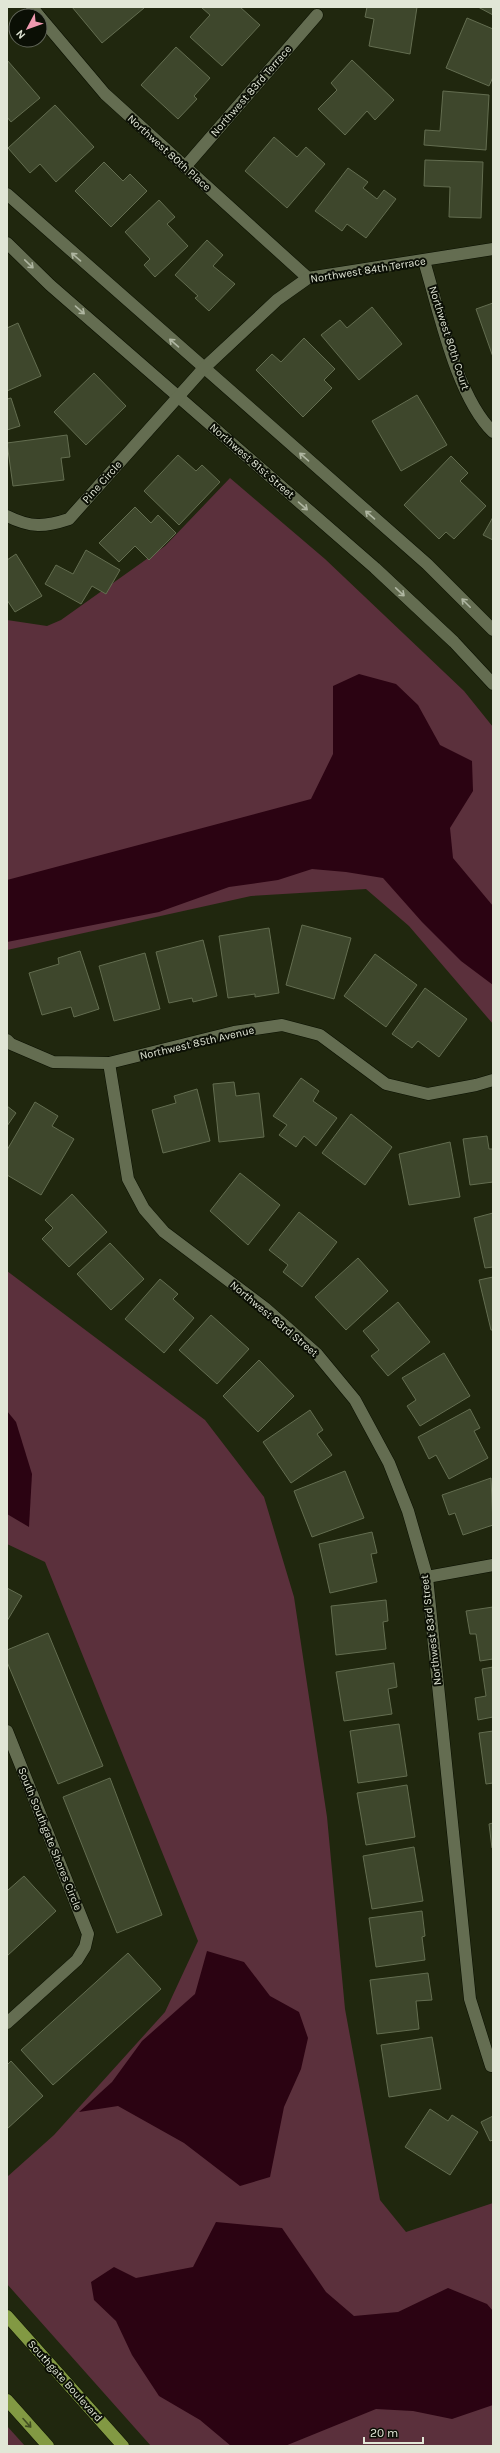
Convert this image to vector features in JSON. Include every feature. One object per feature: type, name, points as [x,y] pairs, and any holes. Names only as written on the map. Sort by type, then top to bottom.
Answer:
[{"type":"main road","name":"Southgate Boulevard","points":[[7,2316],[123,2446]]},
{"type":"main road","points":[[7,2400],[48,2446]]},
{"type":"street","name":"Northwest 83rd Terrace","points":[[185,167],[317,15]]},
{"type":"street","name":"Northwest 80th Place","points":[[48,26],[105,94],[308,278]]},
{"type":"street","points":[[7,194],[203,369],[427,564],[493,630]]},
{"type":"street","name":"Northwest 81st Street","points":[[7,243],[50,285],[375,568],[454,642],[493,684]]},
{"type":"street","name":"Northwest 84th Terrace","points":[[179,397],[203,369],[277,300],[308,278],[493,249]]},
{"type":"street","name":"Northwest 80th Court","points":[[424,260],[463,386],[484,423],[493,432]]},
{"type":"street","name":"Pine Circle","points":[[7,516],[21,523],[47,526],[69,519],[179,397]]},
{"type":"street","name":"Northwest 85th Avenue","points":[[7,1040],[11,1044],[53,1062],[109,1063],[234,1032],[282,1025],[320,1035],[386,1084],[428,1094],[476,1086],[493,1080]]},
{"type":"street","name":"Northwest 83rd Street","points":[[109,1063],[128,1179],[144,1209],[164,1232],[265,1308],[317,1354],[356,1400],[389,1463],[408,1511],[426,1577],[470,1999],[491,2066]]},
{"type":"street","points":[[426,1577],[493,1565]]},
{"type":"street","name":"South Southgate Shores Circle","points":[[7,1731],[88,1934],[85,1947],[77,1960],[7,2023]]},
{"type":"shaded area","points":[[230,478],[325,559],[464,691],[493,727],[493,1024],[409,926],[366,889],[251,896],[7,950],[7,620],[47,626],[61,620],[165,546]]},
{"type":"shaded area","points":[[359,674],[396,684],[418,705],[440,745],[472,761],[473,791],[450,828],[453,858],[493,906],[493,985],[461,961],[422,922],[383,878],[346,872],[312,869],[278,880],[229,887],[159,912],[7,942],[7,880],[311,799],[333,754],[333,686]]},
{"type":"shaded area","points":[[7,1271],[205,1420],[264,1497],[294,1597],[327,1817],[345,2009],[380,2200],[406,2232],[493,2203],[493,2446],[151,2446],[7,2284],[7,2177],[54,2135],[165,2012],[198,1941],[45,1562],[7,1544]]},
{"type":"shaded area","points":[[7,1411],[16,1422],[32,1474],[29,1527],[7,1514]]},
{"type":"shaded area","points":[[207,1951],[244,1962],[270,1996],[299,2012],[308,2038],[301,2069],[284,2107],[270,2177],[240,2186],[184,2143],[118,2106],[79,2112],[112,2082],[142,2041],[195,1994]]},
{"type":"shaded area","points":[[216,2222],[282,2228],[326,2292],[354,2316],[398,2312],[448,2288],[487,2304],[493,2311],[493,2405],[452,2419],[413,2411],[376,2409],[285,2446],[231,2446],[200,2420],[159,2396],[132,2355],[116,2321],[94,2300],[91,2282],[114,2267],[136,2278],[193,2267]]},
{"type":"shaded area","points":[[7,2426],[25,2446],[7,2446]]},
{"type":"building","points":[[72,7],[143,7],[144,8],[102,43]]},
{"type":"building","points":[[201,7],[240,7],[260,25],[222,66],[190,37],[210,15]]},
{"type":"building","points":[[367,7],[417,7],[410,54],[369,46],[374,19],[365,17]]},
{"type":"building","points":[[478,7],[493,7],[493,15]]},
{"type":"building","points":[[467,18],[493,29],[493,77],[489,86],[446,68]]},
{"type":"building","points":[[176,47],[210,78],[194,96],[197,99],[178,119],[141,85]]},
{"type":"building","points":[[7,60],[40,98],[11,122],[7,117]]},
{"type":"building","points":[[352,60],[394,100],[375,120],[367,111],[345,135],[318,109],[337,90],[331,83]]},
{"type":"building","points":[[443,91],[489,95],[486,150],[424,145],[425,130],[440,131]]},
{"type":"building","points":[[55,105],[94,147],[56,182],[40,164],[30,173],[8,148]]},
{"type":"building","points":[[274,137],[297,157],[306,147],[325,164],[287,208],[245,171]]},
{"type":"building","points":[[425,160],[483,162],[481,218],[449,217],[450,187],[424,186]]},
{"type":"building","points":[[104,162],[123,181],[130,174],[147,191],[111,227],[75,191]]},
{"type":"building","points":[[348,168],[368,182],[363,188],[377,199],[384,190],[396,199],[366,238],[347,224],[342,231],[315,211]]},
{"type":"building","points":[[159,200],[175,217],[167,224],[188,246],[155,277],[144,265],[150,259],[125,232]]},
{"type":"building","points":[[207,240],[223,255],[213,266],[235,284],[209,311],[195,298],[198,296],[175,275]]},
{"type":"building","points":[[493,303],[493,357],[476,309]]},
{"type":"building","points":[[372,307],[402,344],[359,380],[321,335],[340,320],[347,328]]},
{"type":"building","points":[[18,323],[41,376],[7,391],[7,328]]},
{"type":"building","points":[[304,338],[335,369],[324,380],[332,388],[303,417],[256,370],[272,354],[281,362]]},
{"type":"building","points":[[94,373],[126,406],[86,445],[54,412]]},
{"type":"building","points":[[417,395],[447,445],[401,471],[372,421]]},
{"type":"building","points":[[11,398],[20,426],[7,430],[7,399]]},
{"type":"building","points":[[67,435],[70,457],[61,458],[64,480],[13,486],[7,443]]},
{"type":"building","points":[[178,455],[196,471],[202,465],[220,482],[179,525],[144,491]]},
{"type":"building","points":[[451,456],[468,473],[460,481],[486,506],[454,539],[446,532],[439,539],[404,505]]},
{"type":"building","points":[[135,507],[151,523],[158,515],[176,533],[149,560],[135,546],[119,562],[99,543]]},
{"type":"building","points":[[493,517],[493,540],[483,535]]},
{"type":"building","points":[[86,550],[120,570],[106,594],[92,586],[81,604],[45,584],[56,565],[73,574]]},
{"type":"building","points":[[16,554],[42,596],[15,612],[7,600],[7,560]]},
{"type":"building","points":[[302,925],[351,938],[334,999],[286,985]]},
{"type":"building","points":[[269,928],[279,993],[255,997],[255,994],[228,998],[219,936]]},
{"type":"building","points":[[203,940],[217,996],[193,1002],[192,998],[169,1003],[156,952]]},
{"type":"building","points":[[80,951],[99,1009],[74,1017],[71,1007],[42,1015],[29,973],[59,964],[58,958]]},
{"type":"building","points":[[145,953],[160,1009],[114,1021],[99,966]]},
{"type":"building","points":[[375,954],[417,985],[386,1027],[344,996]]},
{"type":"building","points":[[425,988],[467,1019],[439,1057],[418,1041],[412,1048],[392,1034]]},
{"type":"building","points":[[301,1078],[319,1091],[313,1101],[337,1118],[316,1146],[304,1136],[296,1147],[279,1135],[287,1125],[273,1116]]},
{"type":"building","points":[[234,1082],[236,1096],[259,1093],[264,1137],[219,1142],[213,1084]]},
{"type":"building","points":[[197,1089],[210,1141],[163,1153],[152,1110],[176,1103],[174,1096]]},
{"type":"building","points":[[35,1102],[58,1116],[52,1126],[74,1139],[41,1195],[7,1175],[7,1150]]},
{"type":"building","points":[[7,1106],[16,1113],[7,1126]]},
{"type":"building","points":[[351,1114],[392,1147],[365,1185],[322,1153]]},
{"type":"building","points":[[487,1136],[489,1149],[493,1149],[493,1182],[470,1185],[463,1139]]},
{"type":"building","points":[[450,1142],[460,1197],[409,1205],[399,1154]]},
{"type":"building","points":[[240,1173],[280,1205],[248,1245],[210,1211]]},
{"type":"building","points":[[72,1194],[107,1232],[69,1267],[42,1239],[53,1228],[45,1220]]},
{"type":"building","points":[[299,1212],[337,1242],[302,1287],[283,1272],[288,1265],[269,1250]]},
{"type":"building","points":[[493,1213],[493,1267],[485,1268],[474,1218]]},
{"type":"building","points":[[110,1243],[144,1279],[111,1310],[77,1274]]},
{"type":"building","points":[[358,1258],[388,1291],[346,1330],[315,1297]]},
{"type":"building","points":[[493,1277],[493,1330],[491,1330],[479,1280]]},
{"type":"building","points":[[160,1279],[178,1294],[173,1299],[194,1318],[164,1353],[125,1319]]},
{"type":"building","points":[[398,1302],[430,1342],[388,1376],[371,1356],[379,1350],[363,1331]]},
{"type":"building","points":[[211,1315],[249,1349],[217,1384],[179,1350]]},
{"type":"building","points":[[444,1353],[470,1396],[420,1426],[407,1406],[416,1400],[402,1378]]},
{"type":"building","points":[[259,1360],[294,1396],[258,1432],[223,1396]]},
{"type":"building","points":[[470,1409],[480,1428],[474,1431],[488,1458],[449,1479],[436,1455],[429,1459],[418,1437]]},
{"type":"building","points":[[310,1410],[323,1430],[317,1434],[332,1455],[291,1483],[263,1442]]},
{"type":"building","points":[[345,1471],[364,1518],[312,1537],[294,1491]]},
{"type":"building","points":[[491,1478],[493,1525],[463,1535],[455,1513],[449,1515],[442,1495]]},
{"type":"building","points":[[372,1532],[377,1553],[371,1554],[377,1582],[330,1593],[319,1544]]},
{"type":"building","points":[[7,1588],[22,1596],[7,1621]]},
{"type":"building","points":[[386,1600],[388,1621],[383,1622],[386,1649],[336,1655],[331,1606]]},
{"type":"building","points":[[493,1607],[493,1659],[480,1661],[476,1634],[470,1634],[466,1611]]},
{"type":"building","points":[[48,1633],[103,1766],[58,1784],[7,1662],[7,1650]]},
{"type":"building","points":[[394,1663],[397,1687],[388,1689],[392,1714],[344,1721],[336,1672]]},
{"type":"building","points":[[493,1667],[493,1717],[478,1720],[475,1698],[486,1696],[482,1669]]},
{"type":"building","points":[[399,1724],[407,1776],[358,1783],[350,1731]]},
{"type":"building","points":[[493,1731],[493,1783],[486,1784],[479,1733]]},
{"type":"building","points":[[110,1778],[162,1915],[117,1933],[63,1797]]},
{"type":"building","points":[[407,1785],[415,1837],[366,1845],[357,1793]]},
{"type":"building","points":[[493,1823],[493,1848],[492,1848],[489,1824]]},
{"type":"building","points":[[414,1847],[423,1901],[372,1909],[363,1856]]},
{"type":"building","points":[[24,1876],[56,1911],[7,1956],[7,1891]]},
{"type":"building","points":[[422,1911],[425,1936],[422,1937],[425,1960],[376,1967],[369,1918]]},
{"type":"building","points":[[128,1953],[161,1989],[53,2085],[21,2050]]},
{"type":"building","points":[[428,1973],[432,2000],[416,2001],[419,2029],[377,2034],[370,1980]]},
{"type":"building","points":[[432,2037],[441,2089],[389,2097],[381,2045]]},
{"type":"building","points":[[11,2061],[43,2096],[7,2129],[7,2065]]},
{"type":"building","points":[[430,2109],[448,2121],[452,2115],[478,2132],[450,2175],[405,2147]]},
{"type":"building","points":[[493,2116],[493,2140],[490,2141],[481,2122]]}]
